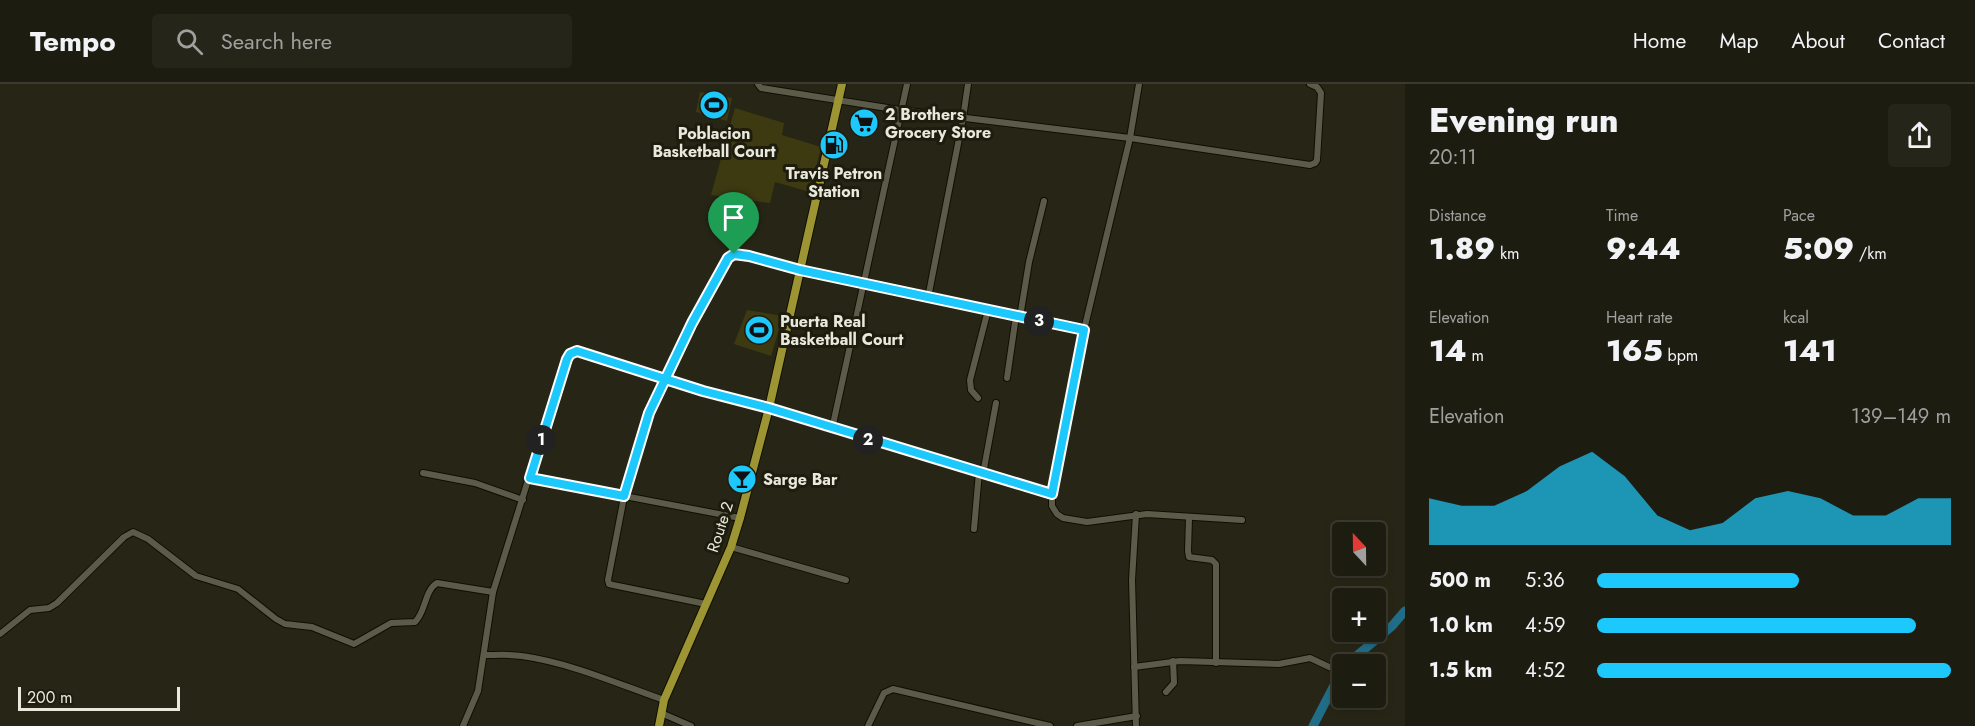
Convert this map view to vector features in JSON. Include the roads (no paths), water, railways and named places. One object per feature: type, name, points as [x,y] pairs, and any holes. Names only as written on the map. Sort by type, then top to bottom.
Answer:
[{"type":"highway","name":"Route 2","points":[[659,726],[664,700],[731,547],[740,518],[769,408],[842,84]]},
{"type":"street","points":[[758,84],[761,88],[900,110],[1130,138],[1313,165],[1317,160],[1321,93],[1317,87],[1310,84]]},
{"type":"street","points":[[832,429],[907,84]]},
{"type":"street","points":[[928,297],[968,84]]},
{"type":"street","points":[[1139,84],[1130,138],[1084,330],[1052,494],[1053,510],[1063,518],[1096,522],[1136,514],[1242,520]]},
{"type":"street","points":[[1007,378],[1029,262],[1044,201]]},
{"type":"street","points":[[706,604],[609,584],[608,580],[624,496],[649,413],[703,302],[730,255],[738,253],[800,270],[1084,330]]},
{"type":"street","points":[[978,398],[970,390],[970,380],[988,310]]},
{"type":"street","points":[[463,726],[478,691],[493,592],[563,369],[570,354],[577,351],[1052,494]]},
{"type":"street","points":[[974,529],[981,473],[996,403]]},
{"type":"street","points":[[423,473],[475,483],[523,500]]},
{"type":"street","points":[[530,478],[740,518]]},
{"type":"street","points":[[1136,514],[1132,580],[1136,726]]},
{"type":"street","points":[[1189,518],[1188,551],[1190,557],[1212,560],[1216,564],[1216,663]]},
{"type":"street","points":[[0,634],[30,609],[50,608],[57,603],[124,537],[134,532],[148,539],[196,576],[238,589],[280,622],[312,627],[351,644],[357,644],[392,623],[412,623],[418,620],[431,587],[437,583],[493,592]]},
{"type":"street","points":[[731,547],[846,580]]},
{"type":"street","points":[[485,655],[520,656],[545,660],[664,700]]},
{"type":"street","points":[[1134,667],[1173,661],[1279,664],[1310,658],[1332,668]]},
{"type":"street","points":[[1166,692],[1174,683],[1173,661]]},
{"type":"street","points":[[868,726],[884,693],[893,689],[1050,726]]},
{"type":"street","points":[[661,713],[691,726]]},
{"type":"street","points":[[1077,726],[1137,716]]},
{"type":"waterway","points":[[1359,654],[1392,626],[1405,611]]},
{"type":"waterway","points":[[1313,726],[1332,689]]},
{"type":"place","name":"Poblacion Basketball Court","points":[[714,105]]},
{"type":"place","name":"2 Brothers Grocery Store","points":[[864,123]]},
{"type":"place","name":"Travis Petron Station","points":[[834,145]]},
{"type":"place","name":"Puerta Real Basketball Court","points":[[759,330]]},
{"type":"place","name":"Sarge Bar","points":[[742,479]]}]
